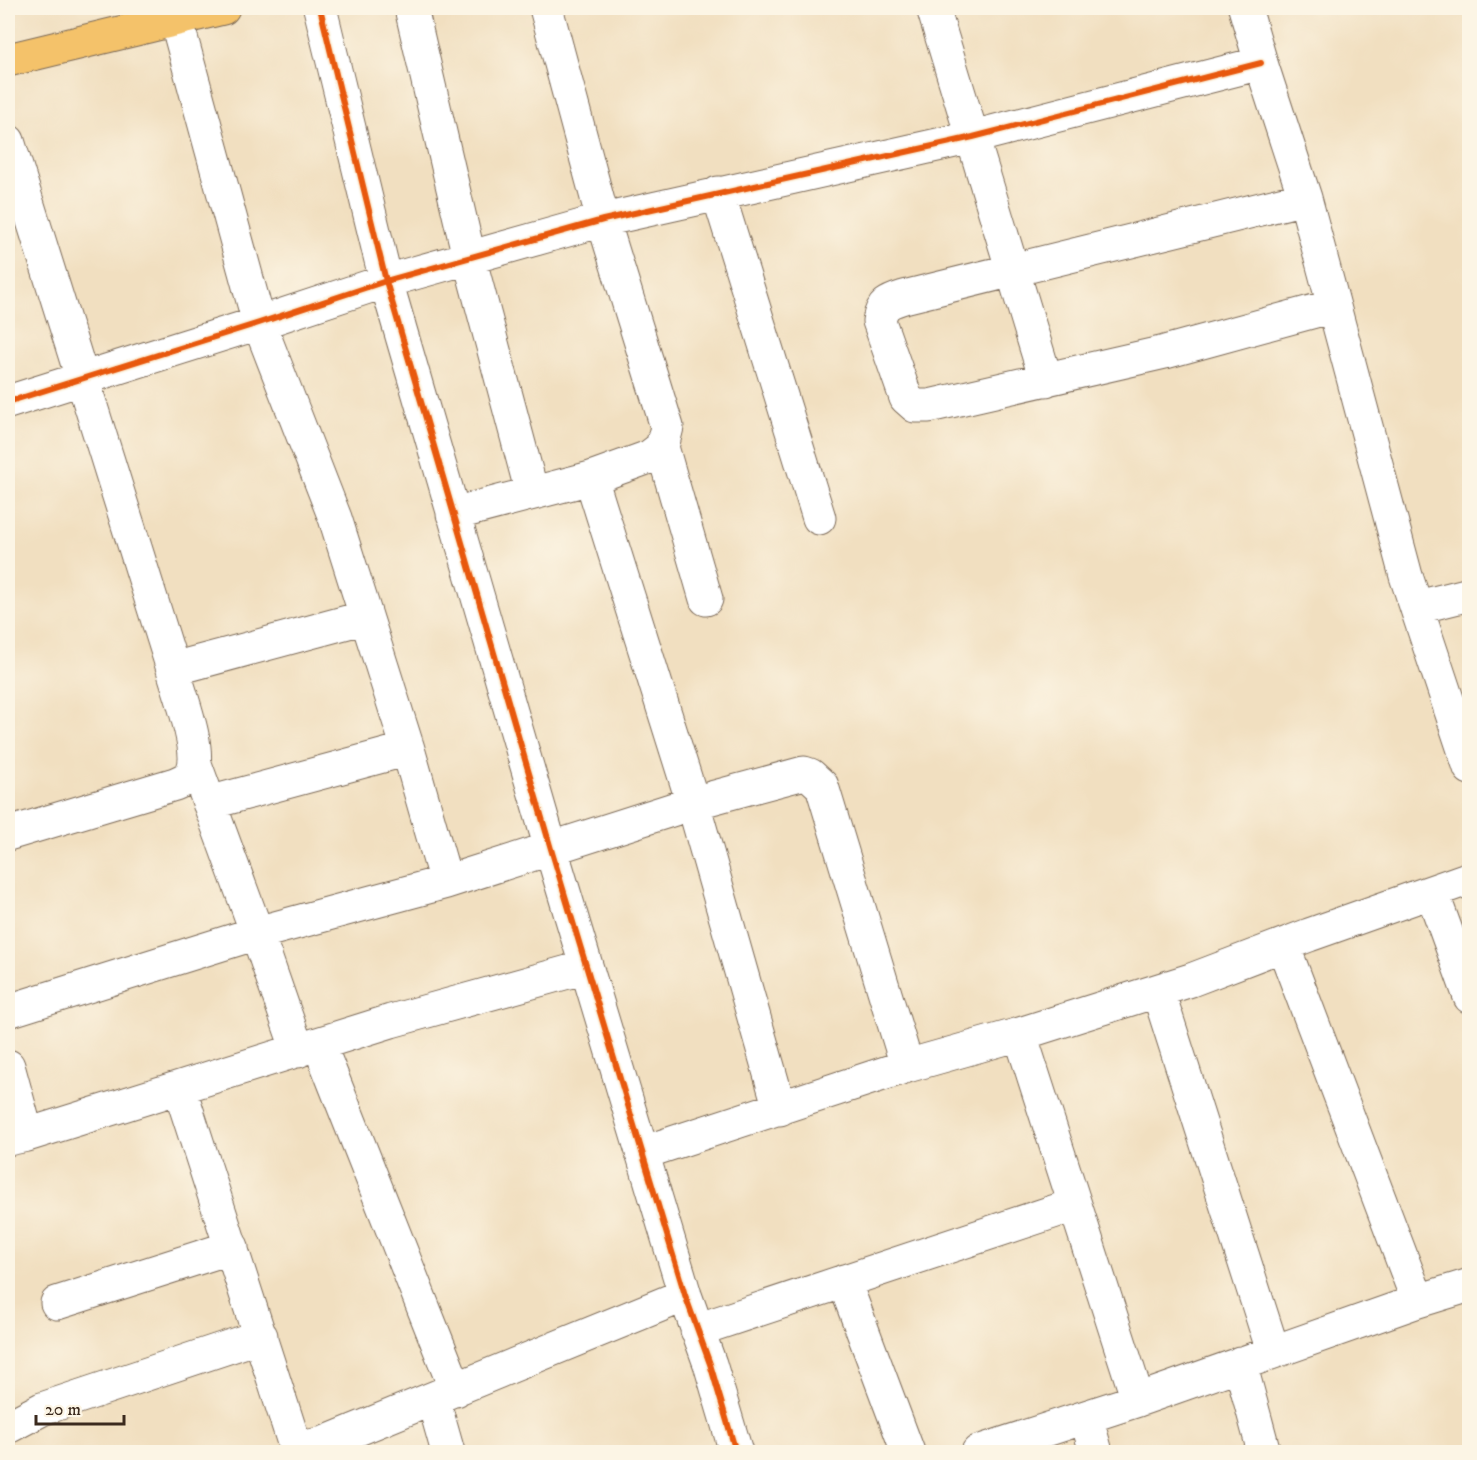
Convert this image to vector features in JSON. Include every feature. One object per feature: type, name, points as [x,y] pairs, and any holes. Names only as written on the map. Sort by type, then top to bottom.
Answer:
[{"type":"highway","points":[[8,60],[223,8]]},
{"type":"street","points":[[320,8],[386,281],[453,514],[642,1153],[736,1452]]},
{"type":"street","points":[[411,8],[469,257],[532,493]]},
{"type":"street","points":[[546,8],[603,220],[667,427],[662,447],[706,599]]},
{"type":"street","points":[[933,8],[1011,271],[1046,380]]},
{"type":"street","points":[[1245,8],[1305,198],[1406,576],[1470,768]]},
{"type":"street","points":[[176,19],[259,323],[335,518],[408,749],[446,882]]},
{"type":"street","points":[[8,402],[386,281],[603,220],[973,137],[1261,63]]},
{"type":"street","points":[[8,141],[173,669],[194,746],[195,764],[257,933],[308,1048],[444,1395],[448,1452]]},
{"type":"street","points":[[718,193],[819,518]]},
{"type":"street","points":[[1305,198],[890,301],[881,310],[879,321],[906,398],[915,406],[929,406],[1164,352],[1333,306]]},
{"type":"street","points":[[453,514],[591,478],[649,457],[662,447]]},
{"type":"street","points":[[591,478],[693,803],[780,1109]]},
{"type":"street","points":[[1418,607],[1470,594]]},
{"type":"street","points":[[173,669],[366,617]]},
{"type":"street","points":[[210,803],[408,749]]},
{"type":"street","points":[[8,834],[175,784],[190,777],[195,764]]},
{"type":"street","points":[[8,1011],[257,933],[446,882],[693,803],[796,774],[810,774],[822,786],[908,1066]]},
{"type":"street","points":[[642,1153],[908,1066],[1158,991],[1470,878]]},
{"type":"street","points":[[1432,892],[1470,997]]},
{"type":"street","points":[[1283,945],[1418,1300]]},
{"type":"street","points":[[8,1066],[17,1137],[180,1089],[392,1021],[586,967]]},
{"type":"street","points":[[1158,991],[1273,1352]]},
{"type":"street","points":[[1020,1034],[1138,1400]]},
{"type":"street","points":[[180,1089],[261,1336],[294,1451],[324,1443],[685,1295]]},
{"type":"street","points":[[697,1330],[1074,1205]]},
{"type":"street","points":[[57,1303],[232,1247]]},
{"type":"street","points":[[844,1281],[908,1452]]},
{"type":"street","points":[[978,1452],[1138,1400],[1418,1300],[1470,1285]]},
{"type":"street","points":[[8,1427],[42,1409],[261,1336]]},
{"type":"street","points":[[1240,1363],[1264,1452]]},
{"type":"street","points":[[1086,1417],[1096,1452]]},
{"type":"cycle path","points":[[320,8],[386,281],[551,849],[685,1295],[710,1364],[736,1452]]},
{"type":"cycle path","points":[[8,402],[386,281],[603,220],[973,137],[1261,63]]}]
